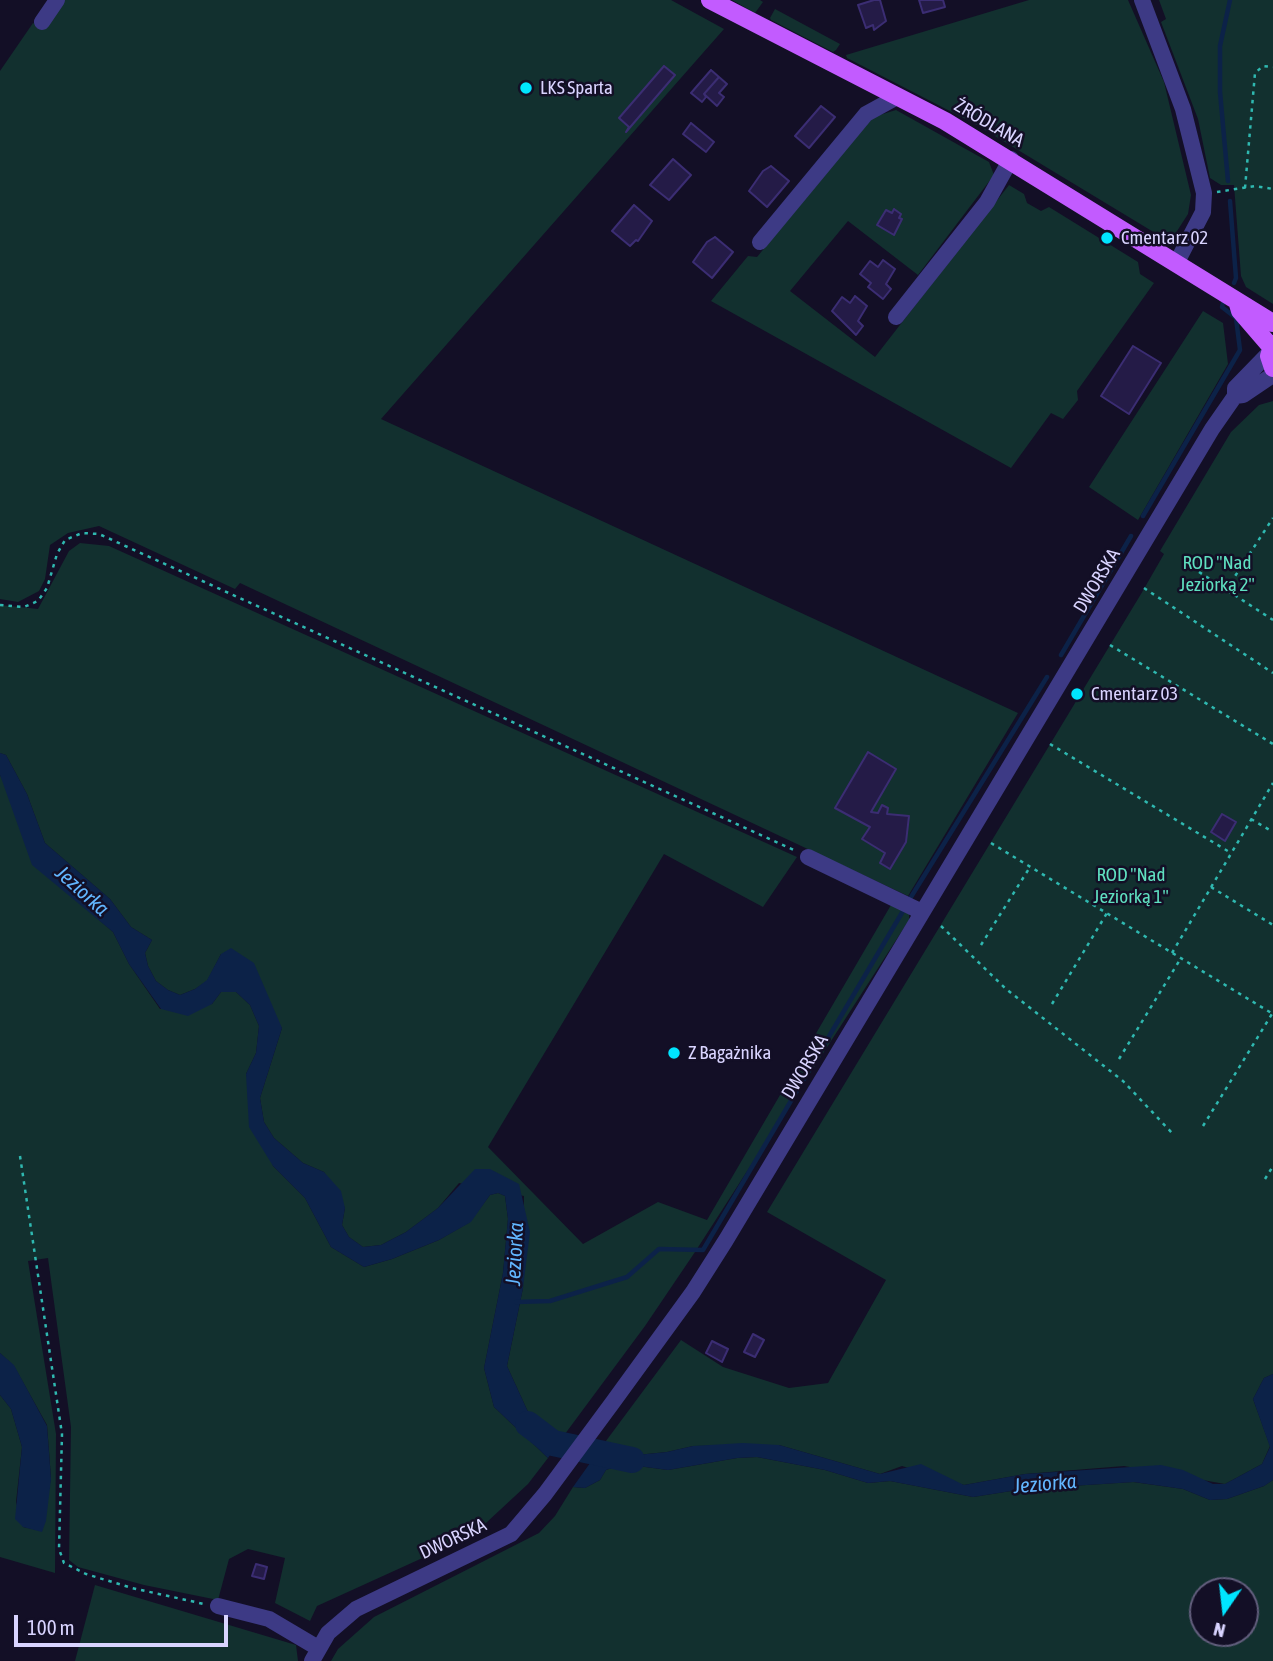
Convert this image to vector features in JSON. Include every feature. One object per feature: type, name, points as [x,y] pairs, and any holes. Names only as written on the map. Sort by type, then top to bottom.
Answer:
[{"type":"main road","name":"ŹRÓDLANA","points":[[710,0],[1011,159],[1273,323]]},
{"type":"main road","name":"ŹRÓDLANA","points":[[1237,301],[1240,311],[1272,353]]},
{"type":"street","points":[[42,22],[57,0]]},
{"type":"street","points":[[1142,0],[1183,109],[1204,194],[1203,212],[1177,262]]},
{"type":"street","points":[[760,242],[866,114],[897,97]]},
{"type":"street","points":[[896,317],[987,202],[1011,159]]},
{"type":"street","name":"DWORSKA","points":[[315,1654],[342,1619],[365,1603],[503,1538],[524,1521],[613,1402],[700,1282],[1235,396],[1235,388],[1272,353]]},
{"type":"street","points":[[1235,396],[1242,395],[1273,375]]},
{"type":"street","points":[[808,856],[922,912]]},
{"type":"street","points":[[218,1606],[269,1619],[315,1654]]},
{"type":"path","points":[[1245,188],[1255,73],[1262,66],[1273,67]]},
{"type":"path","points":[[1204,194],[1245,188],[1273,189]]},
{"type":"path","points":[[1226,590],[1273,517]]},
{"type":"path","points":[[0,605],[24,607],[38,601],[47,588],[57,554],[65,540],[82,533],[99,534],[808,856]]},
{"type":"path","points":[[1199,572],[1273,620]]},
{"type":"path","points":[[1144,588],[1273,673]]},
{"type":"path","points":[[1110,645],[1273,744]]},
{"type":"path","points":[[1050,744],[1231,853]]},
{"type":"path","points":[[1172,953],[1273,783]]},
{"type":"path","points":[[1251,819],[1273,832]]},
{"type":"path","points":[[991,843],[1273,1014],[1203,1126]]},
{"type":"path","points":[[981,945],[1030,867]]},
{"type":"path","points":[[1211,887],[1273,925]]},
{"type":"path","points":[[1052,1004],[1107,913]]},
{"type":"path","points":[[941,926],[1006,989],[1123,1081],[1173,1134]]},
{"type":"path","points":[[1119,1059],[1181,958]]},
{"type":"path","points":[[19,1156],[62,1434],[59,1549],[64,1563],[86,1574],[132,1588],[218,1606]]},
{"type":"path","points":[[1265,1179],[1273,1166]]},
{"type":"green space","points":[[65,0],[671,0],[724,29],[381,419],[1018,713],[908,896],[240,583],[235,589],[99,526],[68,533],[50,545],[45,579],[39,591],[18,602],[0,599],[0,71],[33,23],[44,29]]},
{"type":"green space","points":[[732,0],[760,0],[763,2],[755,13]]},
{"type":"green space","points":[[1029,0],[1128,0],[1164,82],[1191,195],[1188,214],[1170,242],[975,124],[847,58],[846,55]]},
{"type":"green space","points":[[1159,0],[1273,0],[1273,304],[1246,287],[1241,276],[1234,185],[1221,185],[1210,178],[1198,119],[1161,22],[1166,19]]},
{"type":"green space","points":[[775,9],[840,44],[833,52],[771,20]]},
{"type":"green space","points":[[896,110],[989,162],[994,175],[918,275],[848,221],[790,291],[875,357],[1009,185],[1024,194],[1027,203],[1041,211],[1049,207],[1138,262],[1140,274],[1154,283],[1077,391],[1078,400],[1063,419],[1051,413],[1011,468],[711,301],[748,256],[757,257],[873,117]]},
{"type":"green space","points":[[1203,311],[1223,323],[1228,364],[1138,520],[1089,487]]},
{"type":"green space","points":[[1273,401],[1273,1374],[1264,1378],[1253,1399],[1270,1446],[1262,1464],[1225,1484],[1124,1466],[1025,1474],[964,1485],[902,1466],[880,1474],[779,1445],[693,1446],[637,1455],[600,1449],[681,1340],[723,1367],[789,1388],[828,1383],[886,1280],[767,1212],[1141,594],[1164,554],[1160,551],[1231,432],[1259,405]]},
{"type":"green space","points":[[80,543],[109,546],[797,857],[763,907],[664,854],[488,1147],[583,1244],[658,1202],[707,1220],[891,905],[909,914],[909,920],[695,1252],[645,1326],[562,1438],[529,1414],[507,1366],[523,1288],[524,1196],[459,1183],[438,1208],[406,1232],[381,1245],[363,1247],[349,1237],[342,1225],[345,1208],[324,1172],[303,1163],[274,1138],[264,1122],[260,1098],[282,1028],[221,954],[207,981],[195,989],[180,995],[156,981],[145,953],[152,940],[131,927],[110,899],[45,843],[27,794],[6,755],[0,753],[0,605],[38,609],[69,551]]},
{"type":"green space","points":[[0,775],[76,900],[113,932],[129,964],[160,1009],[212,1004],[221,992],[236,992],[250,1005],[259,1026],[256,1053],[246,1074],[273,1166],[305,1198],[331,1247],[364,1267],[392,1259],[439,1240],[470,1222],[490,1195],[498,1193],[505,1196],[508,1219],[503,1273],[484,1368],[494,1407],[548,1458],[528,1484],[473,1535],[317,1606],[310,1621],[275,1603],[285,1558],[248,1549],[229,1559],[218,1600],[144,1585],[78,1567],[69,1560],[71,1427],[48,1258],[28,1261],[56,1434],[55,1573],[0,1557],[0,1395],[11,1409],[22,1447],[16,1502],[23,1527],[42,1531],[51,1478],[47,1425],[14,1366],[0,1353]]},
{"type":"green space","points":[[757,1457],[825,1470],[868,1483],[890,1481],[973,1497],[1024,1489],[1133,1482],[1183,1489],[1210,1500],[1227,1499],[1264,1486],[1273,1480],[1273,1661],[331,1661],[338,1649],[374,1617],[539,1533],[555,1516],[573,1487],[585,1488],[600,1480],[606,1470],[623,1464],[668,1470]]},
{"type":"green space","points":[[95,1585],[296,1645],[298,1661],[75,1661]]},
{"type":"water","points":[[0,753],[6,755],[27,794],[45,843],[110,899],[131,927],[152,940],[145,953],[156,981],[180,995],[195,989],[207,980],[221,954],[231,948],[254,963],[282,1028],[260,1098],[264,1122],[274,1138],[303,1163],[324,1172],[341,1191],[345,1208],[342,1225],[349,1237],[363,1247],[381,1245],[406,1232],[438,1208],[475,1169],[490,1169],[519,1184],[530,1232],[523,1288],[507,1366],[529,1414],[562,1438],[548,1458],[494,1407],[484,1368],[503,1273],[508,1219],[505,1196],[498,1193],[490,1195],[471,1222],[439,1240],[392,1259],[364,1267],[331,1247],[305,1198],[273,1166],[249,1127],[246,1074],[256,1053],[259,1026],[250,1005],[236,992],[221,992],[212,1004],[188,1016],[161,1009],[129,964],[113,932],[32,865],[0,775]]},
{"type":"water","points":[[0,1353],[14,1365],[47,1426],[51,1479],[46,1521],[42,1532],[23,1527],[15,1519],[22,1447],[11,1409],[0,1395]]},
{"type":"water","points":[[1273,1374],[1273,1480],[1264,1486],[1227,1499],[1210,1500],[1183,1489],[1134,1482],[1024,1489],[973,1497],[890,1481],[868,1483],[825,1470],[757,1457],[668,1470],[623,1464],[606,1470],[600,1480],[585,1488],[573,1487],[600,1449],[637,1455],[693,1446],[743,1443],[779,1445],[880,1474],[921,1464],[964,1485],[1025,1474],[1161,1465],[1183,1470],[1213,1484],[1225,1484],[1262,1464],[1270,1447],[1253,1399],[1264,1378]]},
{"type":"building","points":[[880,0],[886,21],[874,30],[873,25],[866,28],[858,5]]},
{"type":"building","points":[[919,0],[943,0],[945,7],[923,13]]},
{"type":"building","points":[[664,66],[675,75],[626,132],[629,127],[619,118]]},
{"type":"building","points":[[711,70],[719,77],[704,94],[706,97],[702,102],[691,93]]},
{"type":"building","points":[[719,77],[727,84],[719,93],[724,97],[717,106],[704,94]]},
{"type":"building","points":[[821,106],[835,117],[809,148],[795,136]]},
{"type":"building","points":[[691,123],[714,142],[706,152],[683,134]]},
{"type":"building","points":[[673,159],[691,175],[669,200],[650,185]]},
{"type":"building","points":[[771,166],[789,181],[767,207],[749,191],[763,171]]},
{"type":"building","points":[[634,205],[652,221],[638,241],[630,246],[612,231]]},
{"type":"building","points":[[894,209],[901,214],[899,218],[902,219],[894,235],[877,225],[886,210],[892,213]]},
{"type":"building","points":[[715,237],[733,252],[712,278],[693,262],[707,242]]},
{"type":"building","points":[[883,260],[895,269],[886,284],[891,289],[883,299],[868,287],[871,283],[860,274],[870,261],[878,267]]},
{"type":"building","points":[[855,296],[867,306],[858,321],[863,326],[856,335],[832,311],[842,297],[850,303]]},
{"type":"building","points":[[1133,346],[1161,363],[1129,414],[1101,396]]},
{"type":"building","points":[[868,752],[896,769],[871,812],[878,813],[882,805],[888,808],[887,814],[909,816],[906,842],[890,869],[880,863],[885,853],[862,839],[870,827],[835,808]]},
{"type":"building","points":[[1222,814],[1236,822],[1225,841],[1211,832]]},
{"type":"building","points":[[753,1334],[764,1340],[755,1357],[744,1352]]},
{"type":"building","points":[[712,1341],[728,1349],[722,1362],[706,1353]]},
{"type":"building","points":[[256,1564],[267,1567],[264,1579],[252,1576]]},
{"type":"waterway","points":[[1228,181],[1220,92],[1220,46],[1230,0]]},
{"type":"waterway","points":[[1230,201],[1236,278],[1234,283]]},
{"type":"waterway","points":[[1143,516],[1240,350],[1236,318],[1222,307],[1223,303]]},
{"type":"waterway","points":[[1061,655],[1131,536]]},
{"type":"waterway","points":[[911,897],[1047,677]]},
{"type":"waterway","points":[[516,1302],[550,1301],[627,1277],[659,1249],[703,1250],[903,911]]},
{"type":"waterway","name":"Jeziorka","points":[[528,1424],[553,1443],[632,1460]]},
{"type":"place","name":"LKS Sparta","points":[[526,88]]},
{"type":"place","name":"Cmentarz 02","points":[[1107,238]]},
{"type":"place","name":"Cmentarz 03","points":[[1077,694]]},
{"type":"place","name":"Z Bagażnika","points":[[674,1053]]},
{"type":"park label","name":"ROD \"Nad Jeziorką 2\"","points":[[1217,574]]},
{"type":"park label","name":"ROD \"Nad Jeziorką 1\"","points":[[1131,886]]}]
